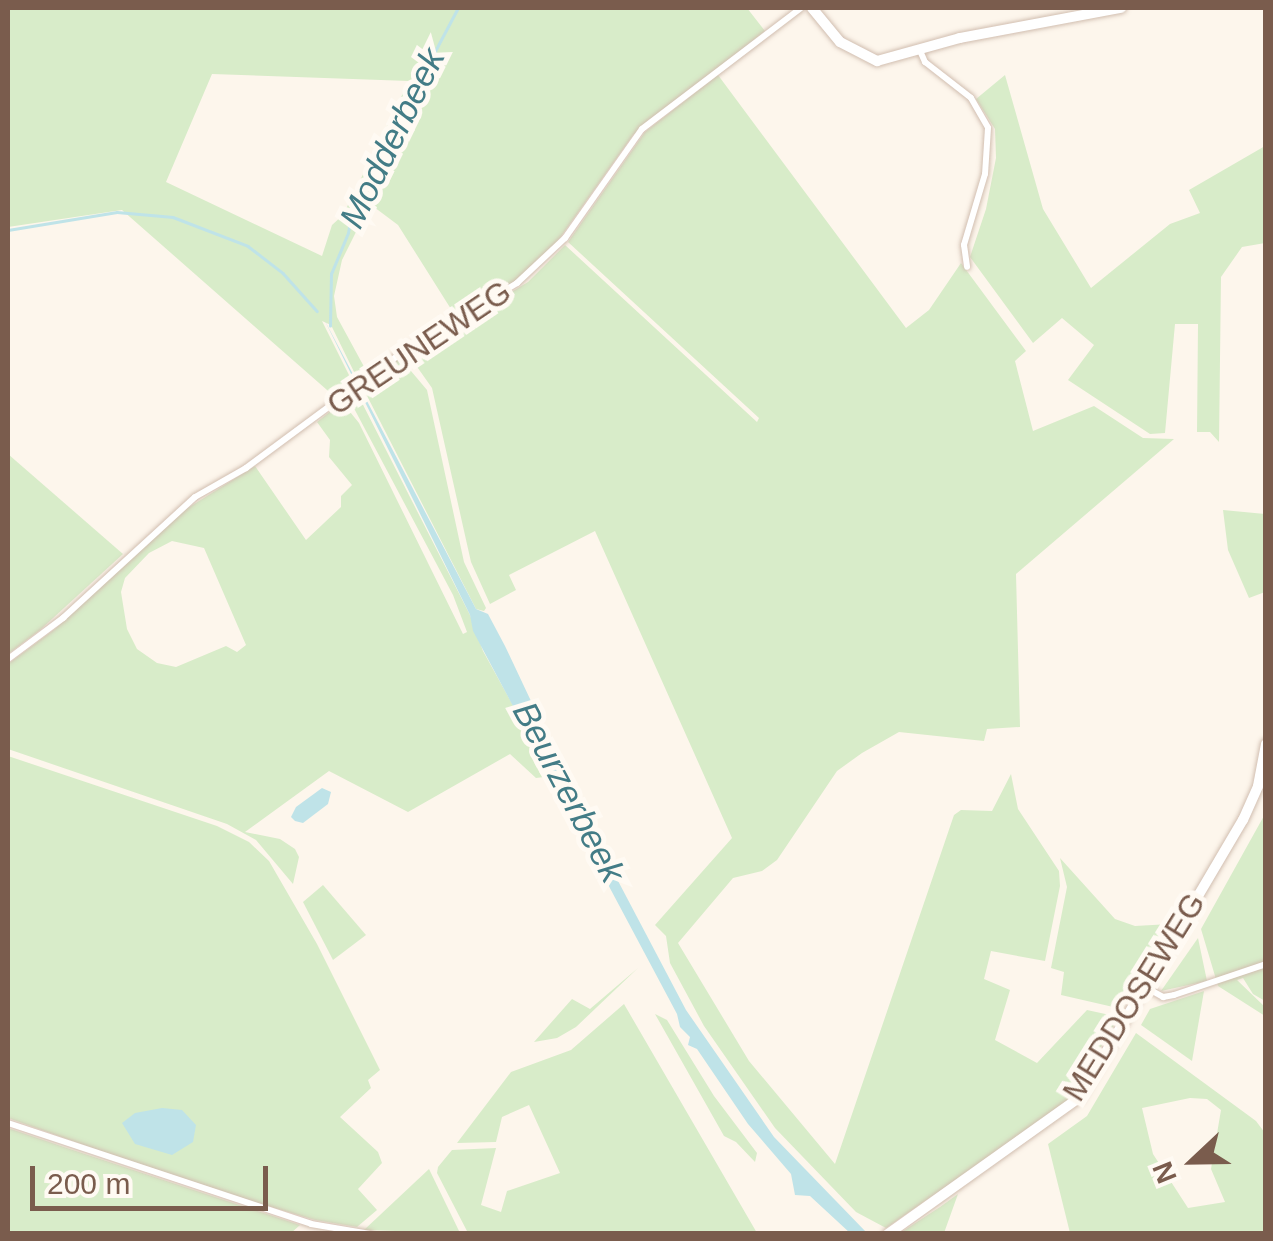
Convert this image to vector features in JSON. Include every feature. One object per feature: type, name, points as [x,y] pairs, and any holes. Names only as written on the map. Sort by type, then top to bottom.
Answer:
[{"type":"street","name":"GREUNEWEG","points":[[8,659],[63,618],[180,508],[246,468],[350,390],[536,268],[575,226],[642,129],[802,8]]},
{"type":"street","points":[[812,8],[840,42],[861,56],[892,60],[960,38],[1121,8]]},
{"type":"street","points":[[921,52],[925,62],[971,98],[988,128],[984,174],[964,246],[967,267]]},
{"type":"street","name":"MEDDOSEWEG","points":[[888,1234],[1072,1104],[1243,820],[1258,786],[1266,744]]},
{"type":"street","points":[[1145,987],[1163,997],[1174,995],[1266,964]]},
{"type":"street","points":[[8,1123],[310,1224],[370,1234]]},
{"type":"green space","points":[[8,8],[747,8],[765,31],[633,135],[540,266],[456,317],[398,225],[370,204],[342,260],[334,296],[337,317],[368,374],[358,380],[331,325],[322,321],[353,383],[335,397],[122,210],[8,227]],"holes":[[[212,74],[409,81],[343,215],[332,225],[322,256],[166,182]]]},
{"type":"green space","points":[[718,75],[906,328],[929,310],[961,263],[1026,351],[1015,361],[1033,431],[1094,406],[1143,438],[1174,439],[1016,574],[1020,727],[987,729],[984,741],[899,732],[862,753],[837,771],[777,860],[762,871],[733,878],[678,943],[749,1061],[835,1164],[954,815],[961,810],[992,811],[1011,774],[1018,809],[1059,871],[1060,886],[1045,961],[991,951],[984,979],[1010,990],[995,1040],[1037,1063],[1087,1010],[1119,1017],[1067,1103],[886,1228],[856,1212],[775,1128],[704,1026],[670,963],[666,936],[655,925],[732,838],[595,531],[509,575],[516,590],[490,604],[471,562],[432,388],[408,354],[528,282],[565,245],[757,422],[759,418],[568,242],[645,132]]},
{"type":"green space","points":[[1005,75],[1043,209],[1091,288],[1170,224],[1200,213],[1189,190],[1265,146],[1265,243],[1242,247],[1221,277],[1219,442],[1210,432],[1197,432],[1198,324],[1175,324],[1165,433],[1150,434],[1068,380],[1094,345],[1062,318],[1033,343],[970,257],[986,209],[996,158],[995,129],[976,99]]},
{"type":"green space","points":[[400,358],[427,390],[464,562],[484,611],[476,609],[362,386]]},
{"type":"green space","points":[[356,391],[470,615],[483,651],[552,776],[536,778],[510,754],[408,812],[329,771],[245,832],[280,839],[295,849],[299,857],[293,884],[256,840],[227,824],[8,749],[8,664],[55,629],[183,511],[255,466],[306,540],[341,507],[341,496],[352,485],[329,457],[330,440],[317,422],[342,402],[359,423],[463,634],[467,632],[453,595],[348,397]],"holes":[[[172,541],[204,548],[246,645],[237,652],[226,646],[176,667],[157,663],[137,649],[127,629],[121,592],[125,578],[149,553]]]},
{"type":"green space","points":[[8,454],[123,554],[8,654]]},
{"type":"green space","points":[[1223,510],[1265,514],[1265,592],[1249,598],[1228,550]]},
{"type":"green space","points":[[8,756],[217,826],[249,842],[269,861],[317,944],[380,1070],[368,1080],[371,1088],[340,1117],[378,1152],[382,1163],[358,1189],[377,1210],[357,1227],[315,1220],[188,1182],[8,1118]]},
{"type":"green space","points":[[1265,814],[1265,1001],[1253,994],[1243,978],[1237,980],[1265,1007],[1265,1016],[1218,986],[1201,929]]},
{"type":"green space","points":[[1060,858],[1115,919],[1135,926],[1170,924],[1122,1009],[1061,995],[1064,972],[1051,968],[1067,887]]},
{"type":"green space","points":[[323,885],[366,935],[333,960],[303,902]]},
{"type":"green space","points":[[1198,938],[1207,981],[1161,991]]},
{"type":"green space","points":[[638,968],[576,1027],[557,1038],[534,1042],[572,999],[590,1009]]},
{"type":"green space","points":[[1204,991],[1192,1061],[1141,1025],[1150,1009]]},
{"type":"green space","points":[[624,1004],[757,1233],[468,1233],[437,1173],[438,1167],[452,1150],[496,1148],[481,1205],[501,1212],[507,1191],[560,1173],[529,1105],[502,1117],[496,1142],[457,1143],[511,1072],[571,1050]]},
{"type":"green space","points":[[655,1014],[667,1020],[714,1096],[757,1153],[755,1162],[736,1142],[724,1136]]},
{"type":"green space","points":[[1136,1033],[1256,1121],[1265,1133],[1265,1233],[1070,1233],[1048,1144],[1087,1116]],"holes":[[[1190,1098],[1207,1099],[1221,1110],[1211,1169],[1225,1202],[1188,1208],[1153,1154],[1142,1108]]]},
{"type":"green space","points":[[8,1128],[300,1225],[290,1234],[8,1233]]},
{"type":"green space","points":[[429,1169],[460,1233],[364,1230]]},
{"type":"green space","points":[[958,1194],[944,1233],[900,1233],[940,1207]]},
{"type":"water","name":"Beurzerbeek","points":[[324,319],[476,609],[488,614],[505,646],[597,841],[686,1010],[774,1137],[867,1233],[850,1233],[810,1196],[795,1195],[791,1174],[748,1124],[697,1049],[688,1045],[690,1037],[680,1027],[677,1014],[473,631],[470,615]]},
{"type":"water","points":[[322,788],[331,792],[328,804],[303,823],[295,821],[291,817],[296,807]]},
{"type":"water","points":[[162,1108],[182,1110],[196,1125],[193,1142],[172,1155],[135,1144],[122,1123],[135,1113]]},
{"type":"waterway","name":"Modderbeek","points":[[330,326],[331,274],[348,233],[353,206],[458,8]]},
{"type":"waterway","name":"Beurzerbeek","points":[[8,230],[117,212],[173,217],[248,246],[283,273],[317,311]]}]
